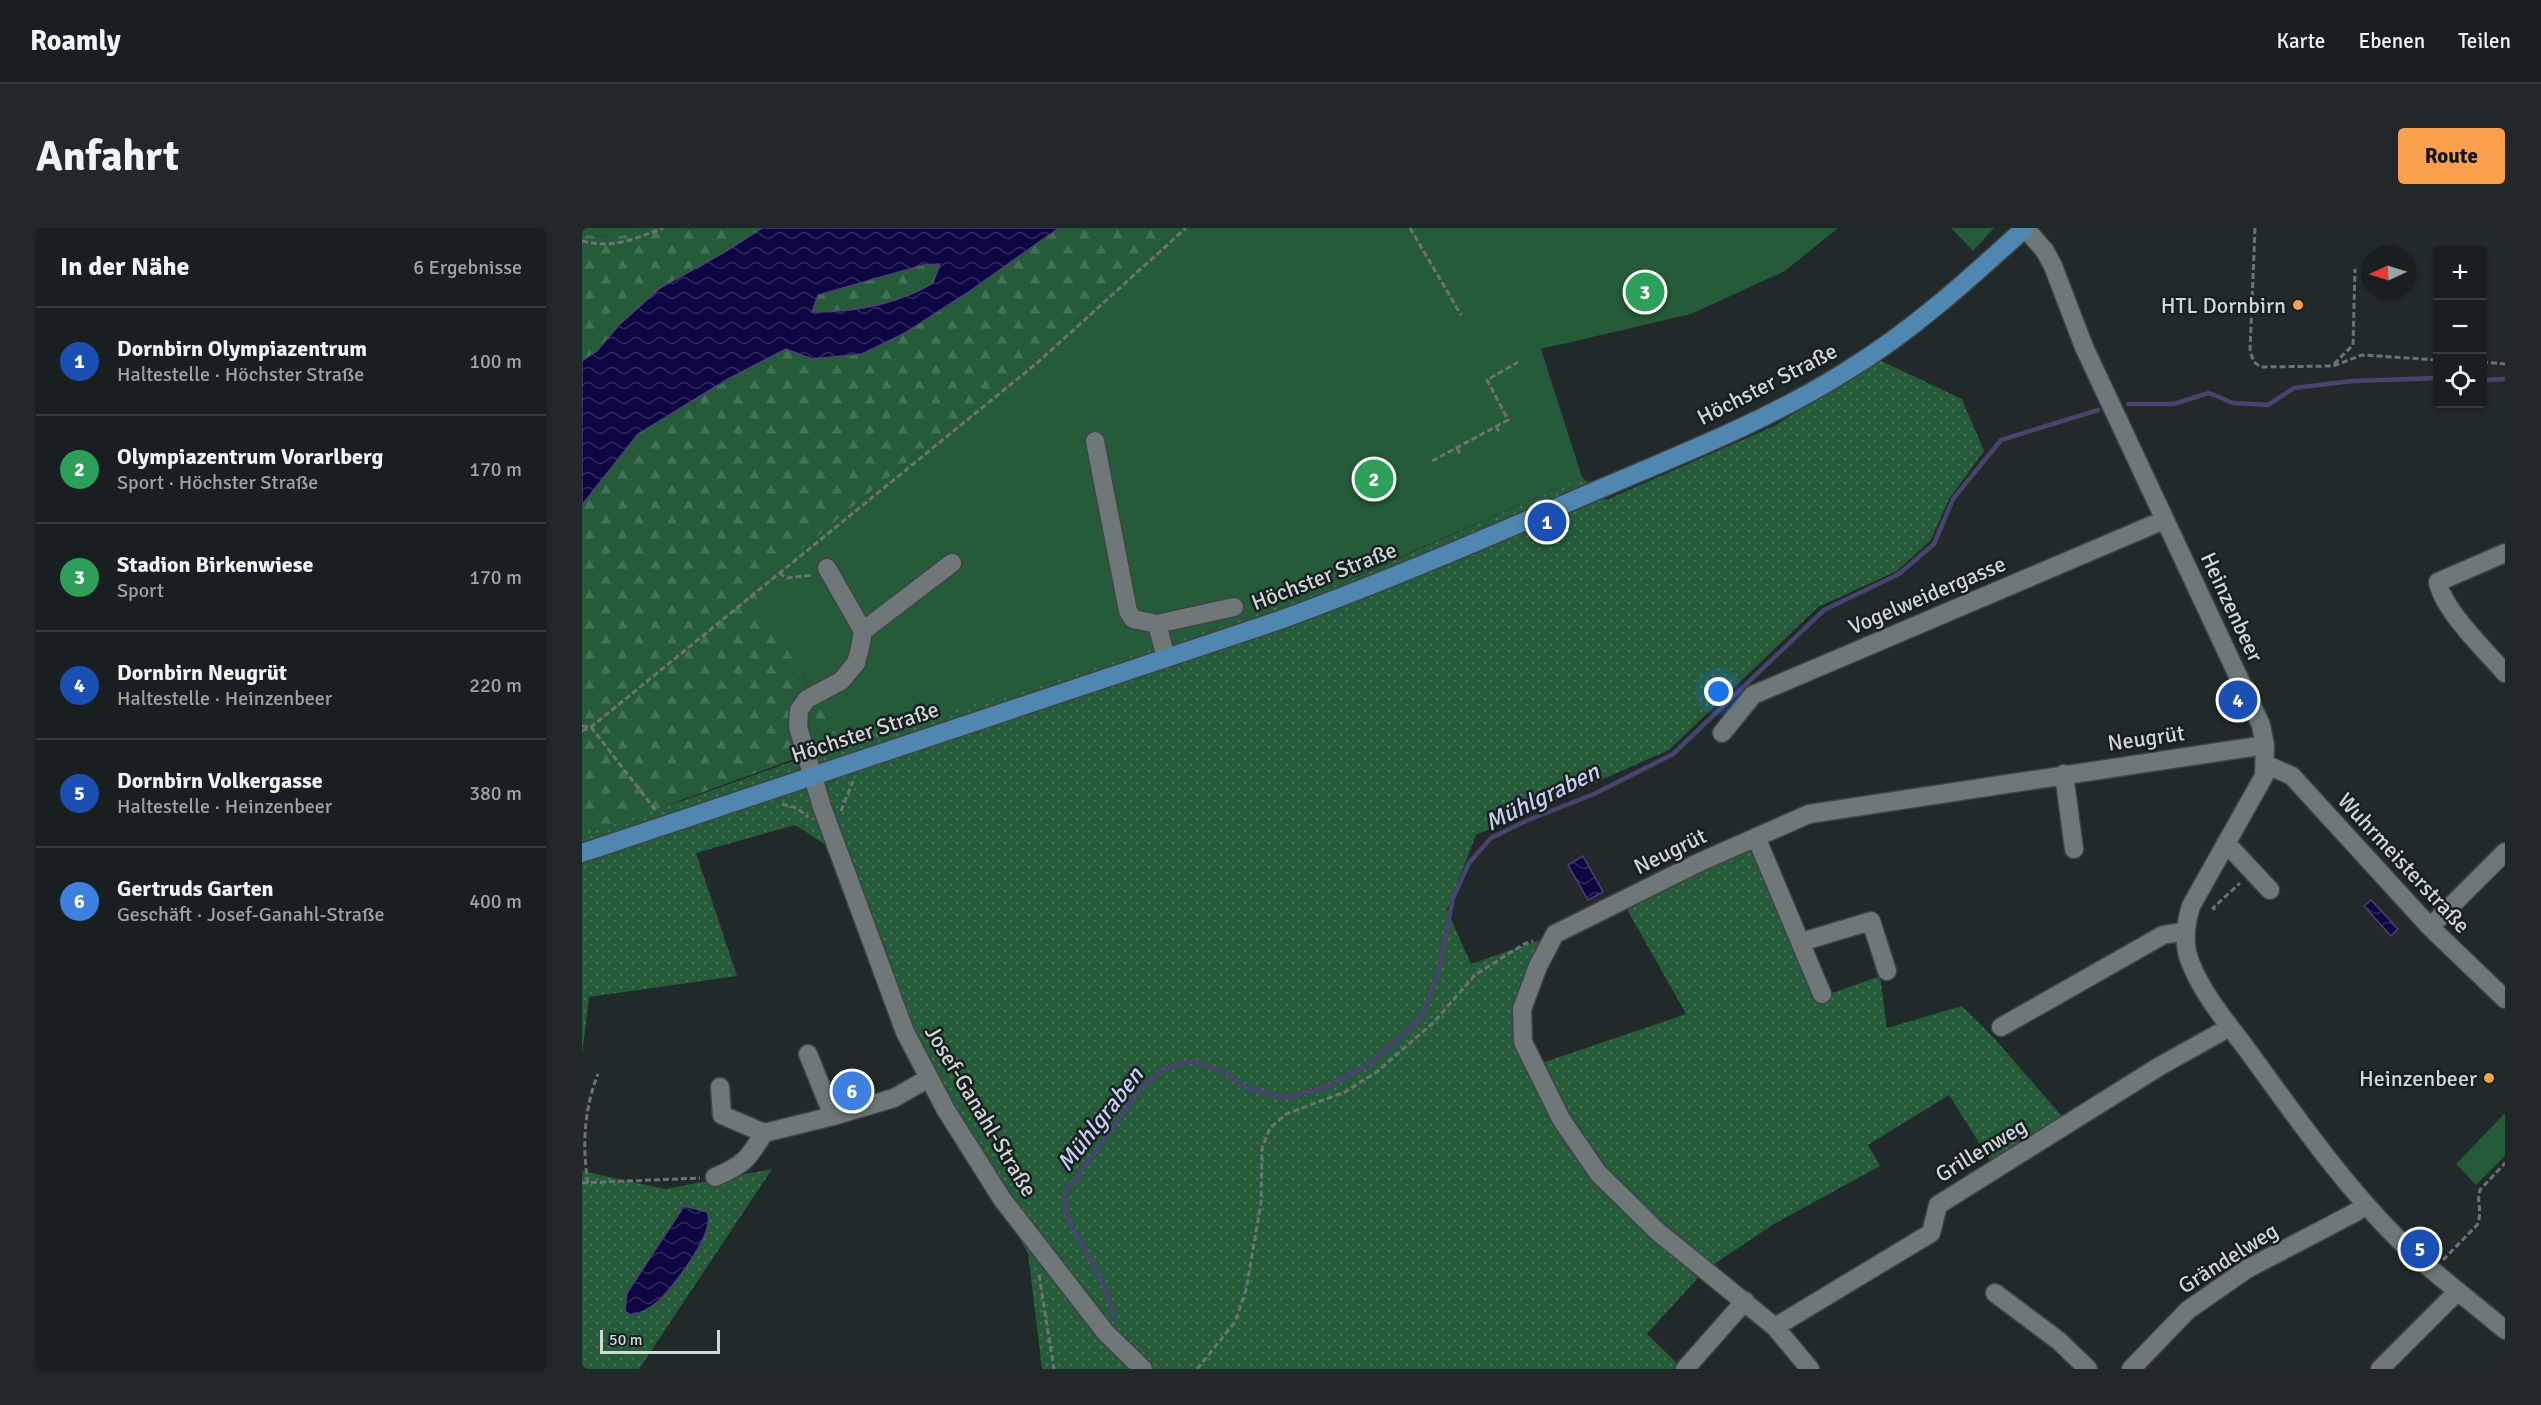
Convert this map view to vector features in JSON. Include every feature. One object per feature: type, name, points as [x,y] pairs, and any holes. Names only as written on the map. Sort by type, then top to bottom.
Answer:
[{"type":"main road","name":"Höchster Straße","points":[[582,853],[1280,620],[1372,585],[1632,476],[1767,415],[1844,373],[1944,302],[2025,228]]},
{"type":"street","name":"Heinzenbeer","points":[[2025,228],[2045,251],[2053,266],[2084,346],[2261,725],[2265,754]]},
{"type":"street","points":[[1095,441],[1128,611],[1133,619],[1157,624],[1234,607]]},
{"type":"street","name":"Vogelweidergasse","points":[[1722,733],[1753,695],[2153,527],[2164,520]]},
{"type":"street","points":[[2505,553],[2438,582],[2440,593],[2447,606],[2505,673]]},
{"type":"street","points":[[827,568],[863,631],[952,563]]},
{"type":"street","points":[[1157,624],[1166,658]]},
{"type":"street","name":"Josef-Ganahl-Straße","points":[[863,631],[858,656],[850,670],[841,681],[807,699],[799,711],[798,727],[813,776],[905,1032],[1002,1199],[1106,1333],[1143,1369]]},
{"type":"street","points":[[2265,754],[2264,776],[2191,906],[2186,931],[2190,962],[2199,981],[2230,1027],[2365,1205],[2400,1241],[2505,1330]]},
{"type":"street","name":"Neugrüt","points":[[1555,934],[1700,862],[1809,814],[2064,774],[2265,754]]},
{"type":"street","name":"Wuhrmeisterstraße","points":[[2265,754],[2292,776],[2430,927],[2505,999]]},
{"type":"street","points":[[2064,774],[2074,849]]},
{"type":"street","points":[[1756,837],[1822,994]]},
{"type":"street","points":[[2226,843],[2270,890]]},
{"type":"street","points":[[2430,927],[2505,852]]},
{"type":"street","points":[[1801,942],[1871,921],[1887,971]]},
{"type":"street","points":[[2001,1028],[2163,935],[2186,931]]},
{"type":"street","points":[[1555,934],[1538,966],[1522,1009],[1523,1042],[1561,1119],[1598,1173],[1657,1231],[1775,1327],[1810,1369]]},
{"type":"street","name":"Grillenweg","points":[[1775,1327],[1931,1233],[1938,1205],[2160,1066],[2230,1027]]},
{"type":"street","points":[[808,1054],[833,1116]]},
{"type":"street","points":[[720,1087],[722,1115],[764,1133],[894,1098],[930,1078]]},
{"type":"street","points":[[715,1177],[738,1167],[749,1157],[764,1133]]},
{"type":"street","name":"Grändelweg","points":[[2131,1369],[2188,1310],[2247,1269],[2356,1212],[2365,1205]]},
{"type":"street","points":[[2380,1369],[2458,1291]]},
{"type":"street","points":[[1995,1293],[2059,1341],[2088,1369]]},
{"type":"street","points":[[1685,1369],[1745,1301]]},
{"type":"path","points":[[582,241],[600,245],[621,243],[663,228]]},
{"type":"path","points":[[582,731],[591,727],[1038,363],[1186,228]]},
{"type":"path","points":[[1410,228],[1461,315]]},
{"type":"path","points":[[2255,228],[2250,351],[2254,362],[2261,367],[2333,366],[2362,355],[2433,360]]},
{"type":"path","points":[[2333,366],[2353,345],[2355,269]]},
{"type":"path","points":[[1432,461],[1508,420],[1487,380],[1518,362]]},
{"type":"path","points":[[2487,363],[2505,364]]},
{"type":"path","points":[[1496,426],[1500,434]]},
{"type":"path","points":[[1456,448],[1461,456]]},
{"type":"path","points":[[779,573],[787,578],[810,576],[827,568]]},
{"type":"path","points":[[582,726],[591,727],[658,814]]},
{"type":"path","points":[[2215,910],[2213,908],[2239,887],[2242,881]]},
{"type":"path","points":[[1197,1369],[1235,1322],[1246,1290],[1261,1203],[1262,1148],[1270,1128],[1286,1114],[1346,1092],[1378,1071],[1434,1022],[1475,975],[1524,944],[1555,934]]},
{"type":"path","points":[[588,1183],[583,1163],[584,1133],[588,1098],[598,1074]]},
{"type":"path","points":[[2440,1264],[2476,1225],[2480,1218],[2478,1194],[2505,1163]]},
{"type":"path","points":[[582,1184],[715,1177]]},
{"type":"path","points":[[1039,1275],[1054,1369]]},
{"type":"green space","points":[[582,228],[649,228],[618,236],[582,235]]},
{"type":"green space","points":[[649,228],[762,228],[619,325],[597,351],[582,361],[582,235],[618,236]]},
{"type":"green space","points":[[1059,228],[1180,228],[1069,327],[753,590],[841,742],[582,836],[582,505],[589,496],[638,434],[728,379],[786,349],[812,359],[862,354],[905,333],[967,293]]},
{"type":"green space","points":[[1180,228],[1838,228],[1785,271],[1691,314],[1541,349],[1582,477],[1341,583],[1234,622],[1035,687],[841,742],[753,590],[1069,327]]},
{"type":"green space","points":[[1951,228],[1994,228],[1973,251]]},
{"type":"green space","points":[[940,264],[933,283],[904,297],[875,306],[811,313],[818,295],[923,265]]},
{"type":"green space","points":[[1879,360],[1962,399],[1984,451],[1949,499],[1931,540],[1897,571],[1818,607],[1669,750],[1476,835],[1447,910],[1471,964],[1551,936],[1520,1008],[1530,1067],[1686,1014],[1624,904],[1756,842],[1821,997],[1880,976],[1887,1028],[1962,1006],[1993,1037],[2068,1123],[1995,1168],[1949,1095],[1868,1145],[1880,1166],[1774,1224],[1704,1271],[1647,1334],[1683,1369],[1042,1369],[1028,1253],[925,1077],[829,847],[795,825],[696,853],[737,976],[589,997],[582,1055],[582,833],[690,798],[906,721],[1035,687],[1234,622],[1354,578],[1582,477],[1606,500],[1774,426]]},
{"type":"green space","points":[[2505,1113],[2505,1156],[2476,1185],[2456,1164]]},
{"type":"green space","points":[[772,1169],[639,1369],[582,1369],[582,1171],[665,1189]]},
{"type":"water","points":[[762,228],[1059,228],[967,293],[905,333],[862,354],[812,359],[786,349],[728,379],[638,434],[582,505],[582,361],[597,351],[619,325],[660,288]],"holes":[[[940,264],[933,283],[905,297],[875,306],[844,311],[812,312],[818,295],[923,265]]]},
{"type":"water","points":[[1583,856],[1603,892],[1588,900],[1568,865]]},
{"type":"water","points":[[2371,900],[2398,929],[2391,936],[2364,906]]},
{"type":"water","points":[[684,1206],[707,1212],[708,1221],[699,1246],[663,1296],[647,1309],[631,1315],[625,1311],[627,1293]]},
{"type":"waterway","name":"Mühlgraben","points":[[2128,404],[2174,404],[2209,393],[2233,403],[2268,405],[2294,388],[2352,381],[2433,378]]},
{"type":"waterway","name":"Mühlgraben","points":[[2487,380],[2505,379]]},
{"type":"waterway","name":"Mühlgraben","points":[[1115,1317],[1101,1279],[1067,1218],[1065,1193],[1144,1085],[1165,1068],[1194,1061],[1222,1071],[1245,1087],[1284,1098],[1327,1087],[1371,1063],[1420,1019],[1438,975],[1453,898],[1469,863],[1491,838],[1528,820],[1594,794],[1673,754],[1824,610],[1899,574],[1934,544],[1953,499],[2001,440],[2098,410]]},
{"type":"place","name":"Stadion Birkenwiese","points":[[1645,292]]},
{"type":"place","name":"HTL Dornbirn","points":[[2298,305]]},
{"type":"place","name":"Olympiazentrum Vorarlberg","points":[[1374,479]]},
{"type":"place","name":"Dornbirn Olympiazentrum","points":[[1547,522]]},
{"type":"place","name":"Dornbirn Neugrüt","points":[[2238,700]]},
{"type":"place","name":"Heinzenbeer","points":[[2489,1078]]},
{"type":"place","name":"Gertruds Garten","points":[[852,1091]]},
{"type":"place","name":"Dornbirn Volkergasse","points":[[2420,1249]]}]
